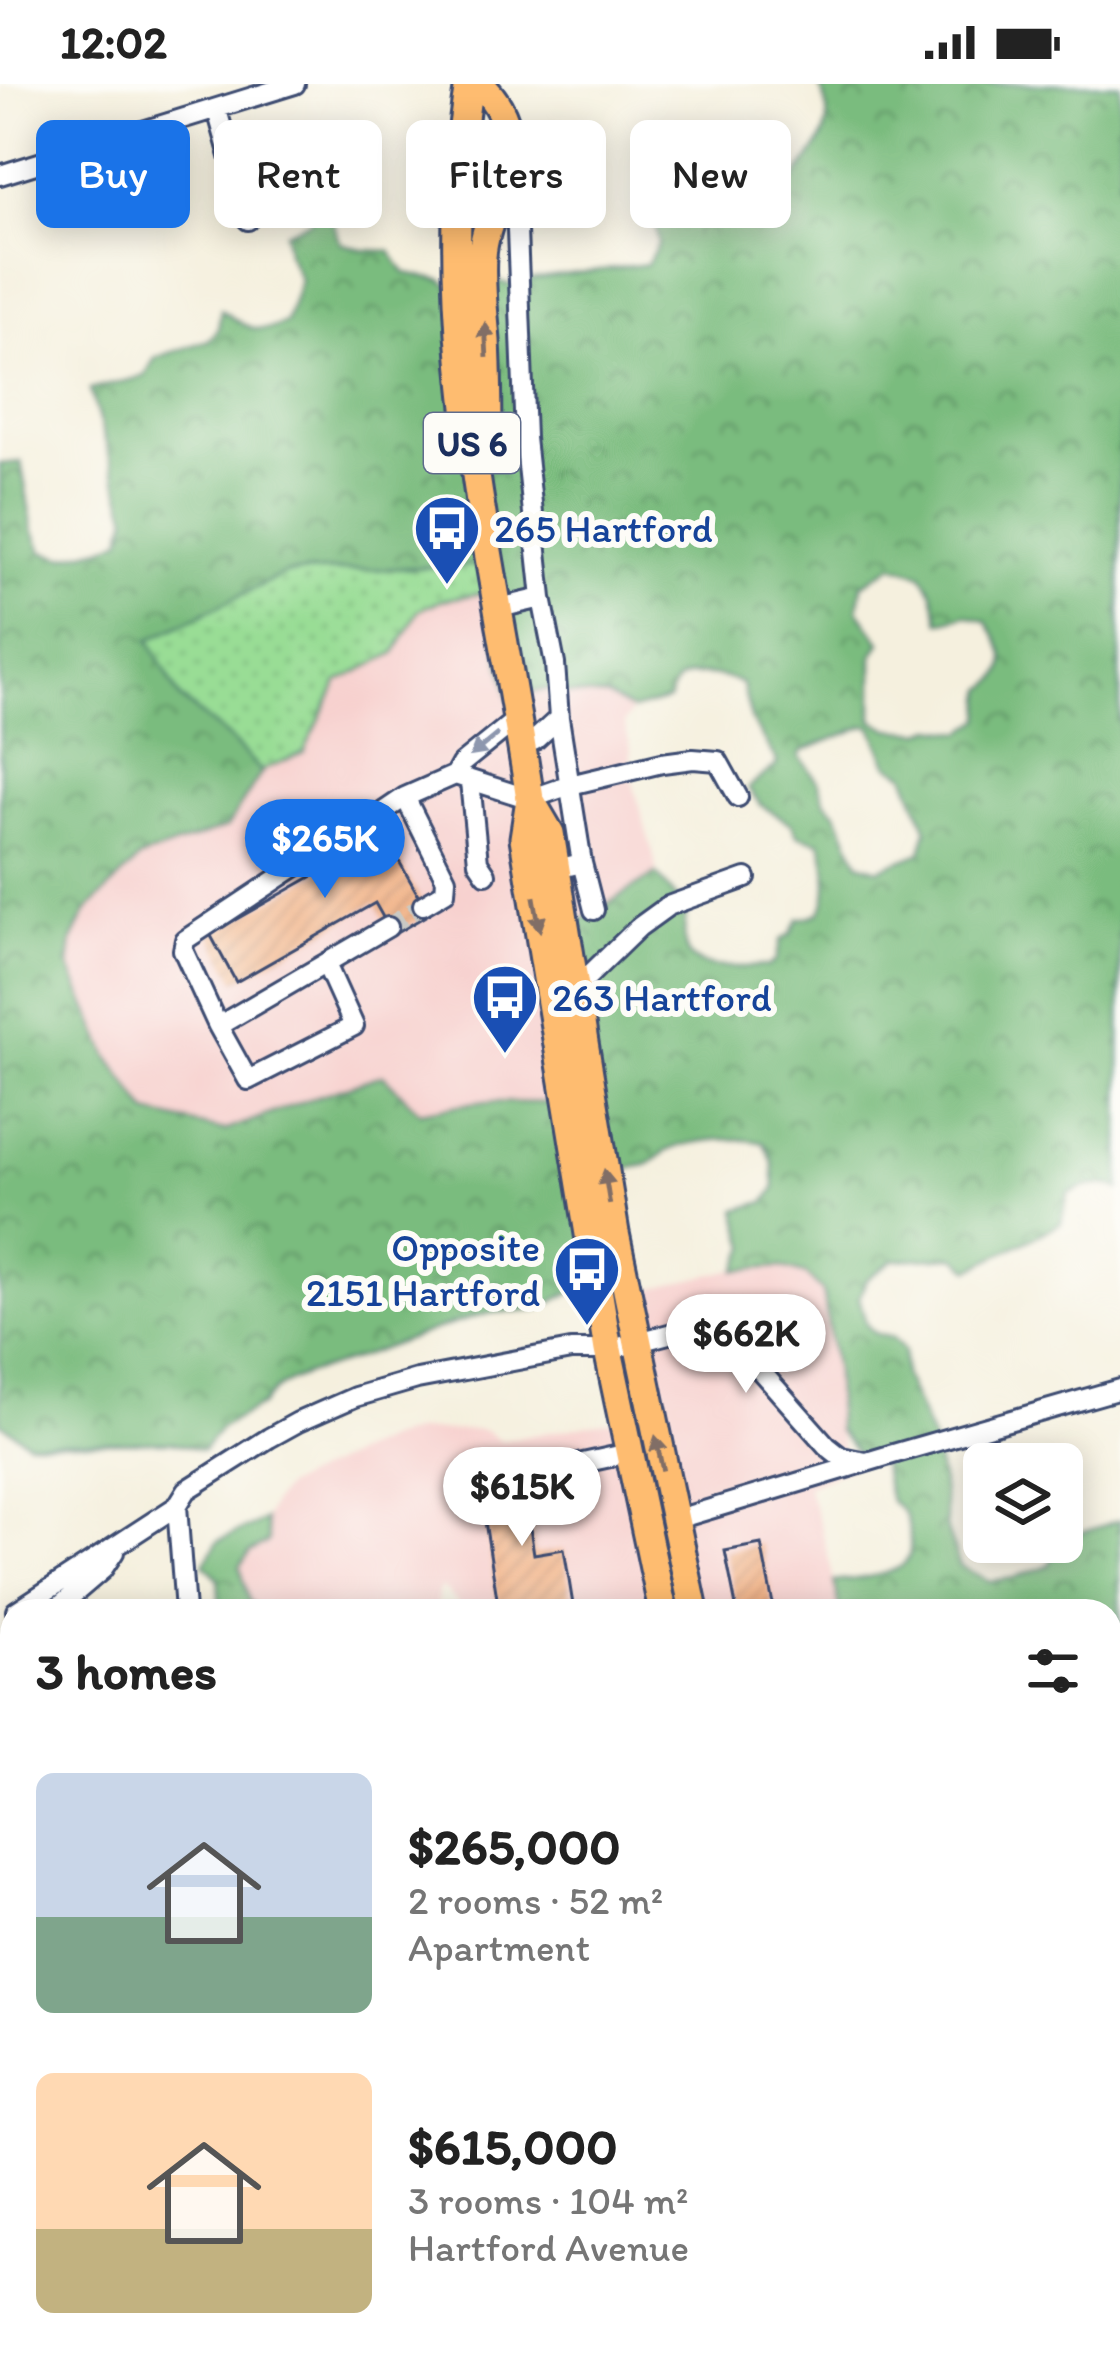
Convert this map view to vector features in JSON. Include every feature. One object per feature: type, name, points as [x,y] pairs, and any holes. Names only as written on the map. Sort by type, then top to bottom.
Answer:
[{"type":"highway","name":"US 6","points":[[469,84],[455,200],[460,352],[530,799],[524,838],[608,1350],[661,1599]]},
{"type":"highway","points":[[479,84],[492,96],[505,120]]},
{"type":"highway","points":[[488,228],[482,256],[488,542]]},
{"type":"highway","name":"US 6","points":[[530,799],[569,866],[565,930],[615,1233],[691,1599]]},
{"type":"street","points":[[0,175],[295,84]]},
{"type":"street","points":[[217,110],[220,120]]},
{"type":"street","points":[[517,228],[525,439],[542,598],[570,785],[569,866],[594,910]]},
{"type":"street","points":[[500,608],[542,598]]},
{"type":"street","points":[[486,874],[478,862],[461,764],[520,732],[535,740],[559,718]]},
{"type":"street","points":[[374,818],[405,797],[462,778],[530,799],[570,785],[693,759],[718,761],[738,797]]},
{"type":"street","points":[[405,797],[446,879],[445,892],[424,905]]},
{"type":"street","points":[[326,964],[354,1026],[248,1080],[183,950],[185,940],[342,836]]},
{"type":"street","points":[[577,987],[668,906],[746,878]]},
{"type":"street","points":[[218,1026],[388,927]]},
{"type":"street","points":[[34,1599],[177,1506],[187,1490],[269,1438],[355,1397],[417,1379],[571,1350],[608,1350],[700,1326],[728,1334],[827,1446],[842,1457],[866,1462]]},
{"type":"street","points":[[674,1520],[1120,1389]]},
{"type":"street","points":[[555,1469],[629,1453]]},
{"type":"street","points":[[177,1506],[184,1599]]},
{"type":"street","points":[[68,1599],[102,1570],[118,1545]]},
{"type":"shaded area","points":[[488,592],[529,695],[547,689],[608,697],[632,710],[624,723],[631,748],[631,776],[658,871],[575,1103],[477,1102],[420,1112],[315,1097],[225,1131],[148,1113],[109,1057],[69,966],[72,940],[86,912],[140,858],[227,827],[261,771],[304,752],[338,682],[395,653],[418,611],[441,600]]},
{"type":"shaded area","points":[[781,1267],[807,1274],[823,1292],[835,1373],[837,1430],[850,1468],[806,1486],[821,1525],[838,1599],[454,1599],[442,1587],[437,1599],[248,1599],[240,1565],[268,1541],[265,1520],[286,1486],[390,1438],[417,1431],[480,1430],[500,1441],[615,1420],[635,1409],[614,1298],[738,1268]]},
{"type":"green space","points":[[819,84],[1120,84],[1120,1190],[1094,1185],[1068,1194],[1061,1223],[971,1269],[956,1257],[893,1260],[866,1280],[859,1297],[866,1324],[874,1333],[893,1338],[904,1350],[904,1375],[932,1440],[947,1530],[960,1566],[990,1581],[1013,1578],[1050,1563],[1083,1563],[1083,1532],[1120,1520],[1120,1599],[838,1599],[834,1582],[894,1570],[907,1560],[908,1526],[904,1514],[890,1501],[881,1463],[858,1454],[837,1430],[835,1373],[823,1292],[807,1275],[781,1267],[737,1270],[747,1247],[737,1210],[765,1202],[775,1189],[773,1162],[764,1143],[754,1141],[691,1143],[646,1165],[592,1180],[610,1278],[541,1308],[469,1319],[303,1375],[221,1427],[203,1450],[172,1442],[28,1442],[0,1423],[0,464],[21,462],[33,529],[42,551],[63,557],[102,548],[122,539],[128,517],[90,390],[145,376],[155,358],[209,340],[218,330],[221,310],[252,328],[286,323],[300,280],[287,252],[285,232],[335,228],[341,243],[390,251],[405,273],[450,286],[492,280],[515,286],[516,281],[647,264],[658,244],[656,228],[791,228],[791,185],[814,153],[827,120]],"holes":[[[478,565],[509,698],[547,689],[608,697],[632,710],[668,700],[678,681],[692,675],[719,676],[742,684],[752,722],[777,761],[748,788],[761,805],[792,824],[797,835],[820,842],[827,878],[822,907],[798,919],[769,966],[722,967],[691,957],[684,940],[686,909],[656,874],[555,936],[575,1103],[477,1102],[420,1112],[383,1075],[225,1131],[148,1113],[109,1057],[69,966],[72,940],[86,912],[140,858],[227,827],[262,772],[180,698],[149,640],[286,573]],[[893,565],[922,574],[933,593],[940,622],[966,615],[986,621],[1002,649],[1004,665],[985,689],[982,719],[963,732],[890,729],[873,720],[873,656],[881,642],[858,610],[862,585]],[[872,727],[888,764],[905,774],[927,830],[921,852],[878,869],[859,863],[836,812],[799,756]]]},
{"type":"green space","points":[[478,565],[489,592],[441,600],[418,611],[395,653],[338,682],[304,752],[261,771],[180,698],[148,640],[286,573]]},
{"type":"green space","points":[[265,1520],[269,1541],[250,1552],[240,1566],[248,1599],[219,1599],[218,1578],[204,1564],[218,1541]]},
{"type":"building","points":[[366,803],[429,914],[393,935],[375,903],[236,982],[210,934],[352,854],[334,822]]},
{"type":"building","points":[[537,1473],[542,1507],[527,1509],[534,1554],[564,1549],[572,1599],[497,1599],[479,1483]]},
{"type":"building","points":[[761,1544],[772,1599],[735,1599],[725,1551]]},
{"type":"tunnel","points":[[342,836],[374,818]]},
{"type":"tunnel","points":[[388,927],[423,905]]},
{"type":"place","name":"265 Hartford","points":[[447,587]]},
{"type":"place","name":"263 Hartford","points":[[505,1056]]},
{"type":"place","name":"Opposite 2151 Hartford","points":[[587,1328]]}]
